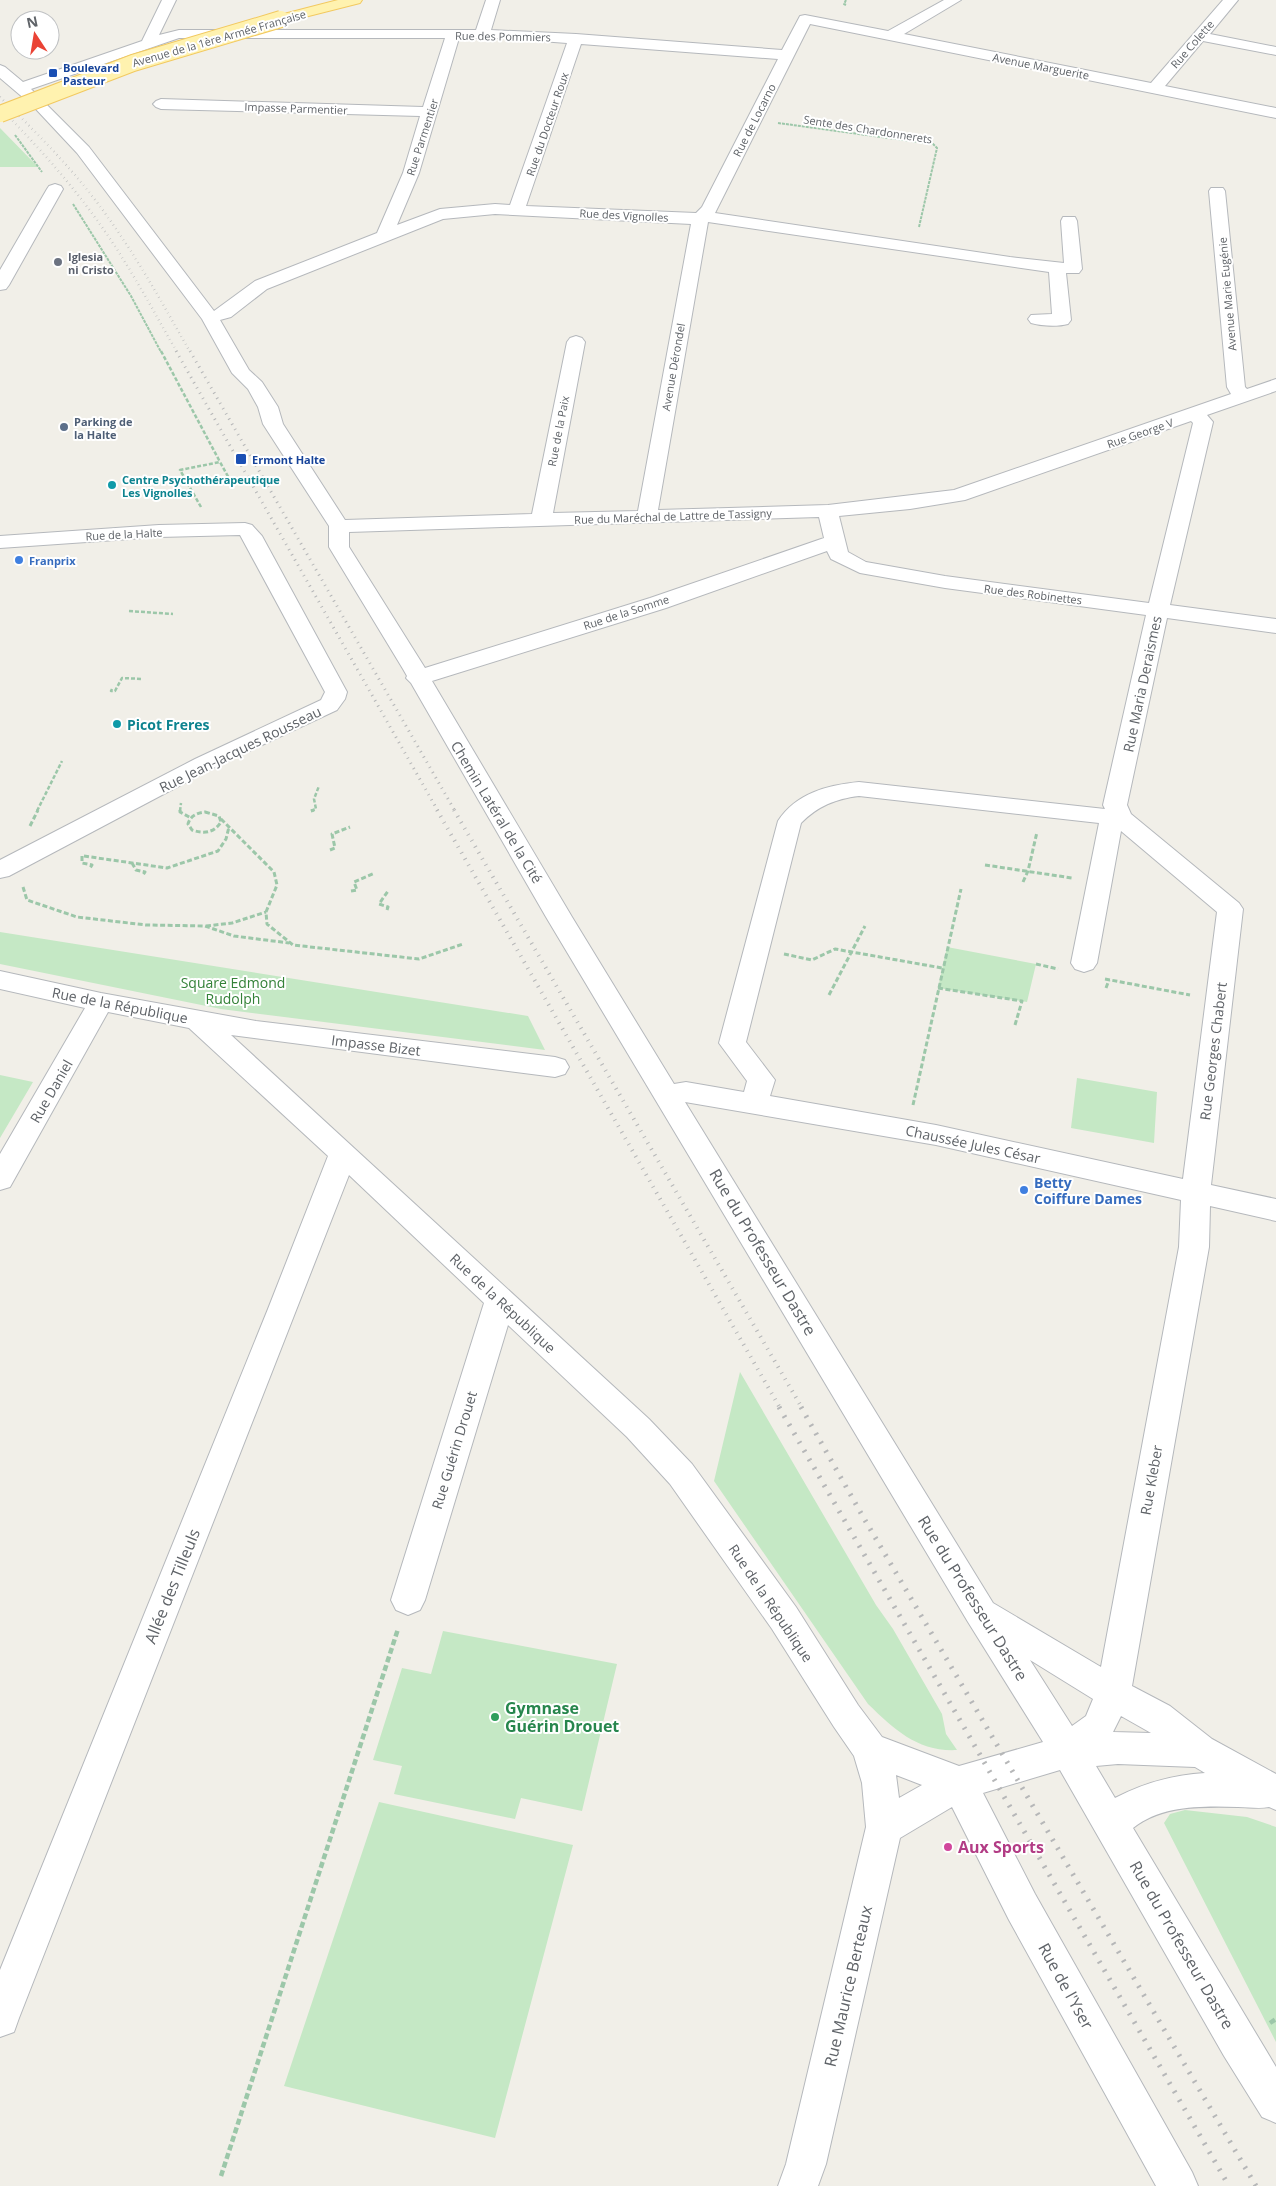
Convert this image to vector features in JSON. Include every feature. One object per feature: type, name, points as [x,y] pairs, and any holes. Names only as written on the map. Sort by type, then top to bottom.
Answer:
[{"type":"main road","name":"Avenue de la 1ère Armée Française","points":[[0,114],[133,63],[328,0]]},
{"type":"main road","name":"Avenue de la 1ère Armée Française","points":[[0,105],[124,59],[278,17],[355,0]]},
{"type":"street","points":[[148,43],[169,0]]},
{"type":"street","points":[[482,34],[493,0]]},
{"type":"street","points":[[890,36],[954,0]]},
{"type":"street","name":"Rue Colette","points":[[1154,89],[1231,0]]},
{"type":"street","name":"Avenue Marguerite","points":[[805,19],[1276,113]]},
{"type":"street","name":"Rue de Locarno","points":[[700,218],[709,210],[805,19]]},
{"type":"street","name":"Rue des Pommiers","points":[[20,88],[148,43],[180,34],[482,34],[576,38],[788,55]]},
{"type":"street","name":"Rue des Pommiers","points":[[38,103],[78,85],[219,39],[247,34]]},
{"type":"street","name":"Rue Parmentier","points":[[384,236],[411,173],[453,35]]},
{"type":"street","points":[[1199,36],[1276,51]]},
{"type":"street","name":"Rue du Docteur Roux","points":[[517,209],[576,38]]},
{"type":"street","points":[[0,70],[38,103],[83,150],[210,318],[228,353],[241,373],[255,386],[268,407],[273,424],[339,526]]},
{"type":"street","name":"Impasse Parmentier","points":[[161,104],[430,112]]},
{"type":"street","name":"Avenue Marie Eugénie","points":[[1217,191],[1236,386],[1242,396]]},
{"type":"street","points":[[0,285],[62,193]]},
{"type":"street","name":"Rue des Vignolles","points":[[210,318],[225,313],[261,285],[440,214],[495,209],[710,217],[1057,267]]},
{"type":"street","name":"Avenue Dérondel","points":[[647,517],[700,218]]},
{"type":"street","points":[[1038,318],[1062,320],[1057,267],[1072,269],[1069,221]]},
{"type":"street","name":"Rue de la Paix","points":[[541,520],[576,342]]},
{"type":"street","name":"Rue George V","points":[[1003,481],[1276,385]]},
{"type":"street","name":"Rue Maria Deraismes","points":[[1083,970],[1100,882],[1116,818],[1115,805],[1158,610],[1203,422],[1195,414]]},
{"type":"street","name":"Rue du Maréchal de Lattre de Tassigny","points":[[339,526],[828,511],[958,496],[1003,481]]},
{"type":"street","points":[[828,511],[833,542]]},
{"type":"street","name":"Chemin Latéral de la Cité","points":[[339,526],[339,546],[559,917],[668,1094]]},
{"type":"street","name":"Rue de la Halte","points":[[0,542],[219,528],[241,528],[248,530]]},
{"type":"street","name":"Rue Jean-Jacques Rousseau","points":[[0,870],[203,764],[329,705],[334,700],[336,692],[331,681],[248,530]]},
{"type":"street","name":"Rue des Robinettes","points":[[833,542],[838,554],[860,567],[946,582],[1276,626]]},
{"type":"street","name":"Rue de la Somme","points":[[417,678],[658,603],[833,542]]},
{"type":"street","points":[[754,1104],[761,1080],[732,1043],[790,821],[802,808],[817,797],[837,791],[859,789],[1116,818]]},
{"type":"street","name":"Rue Georges Chabert","points":[[1116,818],[1230,909],[1196,1193]]},
{"type":"street","name":"Rue de la République","points":[[0,980],[197,1020],[343,1153],[638,1428],[681,1474],[784,1618],[876,1766]]},
{"type":"street","name":"Rue Daniel","points":[[0,1179],[101,1002]]},
{"type":"street","name":"Impasse Bizet","points":[[197,1020],[256,1030],[555,1067]]},
{"type":"street","name":"Chaussée Jules César","points":[[668,1094],[686,1092],[908,1130],[1276,1210]]},
{"type":"street","name":"Rue du Professeur Dastre","points":[[668,1094],[980,1611],[1068,1751],[1238,2042],[1276,2103]]},
{"type":"street","name":"Allée des Tilleuls","points":[[0,2018],[286,1302],[343,1153]]},
{"type":"street","name":"Rue Kleber","points":[[1068,1751],[1098,1726],[1114,1692],[1194,1247],[1196,1193]]},
{"type":"street","name":"Rue Guérin Drouet","points":[[408,1600],[500,1301]]},
{"type":"street","points":[[980,1611],[1158,1717],[1199,1751],[1274,1792]]},
{"type":"street","points":[[884,1827],[959,1783],[1068,1751],[1118,1748],[1199,1751]]},
{"type":"street","points":[[876,1766],[959,1783]]},
{"type":"street","name":"Rue Maurice Berteaux","points":[[798,2186],[806,2164],[884,1827],[876,1766]]},
{"type":"street","name":"Rue de l'Yser","points":[[959,1783],[1022,1907],[1178,2186]]},
{"type":"street","points":[[1111,1823],[1134,1805],[1161,1794],[1192,1790],[1274,1792]]},
{"type":"path","name":"Sente des Chardonnerets","points":[[754,120],[933,144],[937,148],[914,247]]},
{"type":"path","points":[[16,135],[89,226],[131,296],[230,480]]},
{"type":"path","points":[[205,514],[180,470],[220,462]]},
{"type":"path","points":[[186,482],[202,480]]},
{"type":"path","points":[[129,611],[173,614]]},
{"type":"path","points":[[112,689],[111,691],[115,691],[122,678],[143,679]]},
{"type":"path","points":[[28,829],[62,761]]},
{"type":"path","points":[[311,810],[316,809],[314,799],[319,786]]},
{"type":"path","points":[[1023,882],[1028,871],[1042,810]]},
{"type":"path","points":[[221,819],[216,829],[206,832],[192,830],[188,824],[194,815],[205,812],[215,814],[221,819],[274,872],[277,885],[266,912],[266,924],[289,943]]},
{"type":"path","points":[[74,854],[167,868],[218,851],[226,839],[229,827]]},
{"type":"path","points":[[330,850],[335,848],[332,834],[350,827]]},
{"type":"path","points":[[82,855],[82,862],[92,865],[90,868]]},
{"type":"path","points":[[132,863],[136,870],[145,872],[143,875]]},
{"type":"path","points":[[985,865],[1100,882]]},
{"type":"path","points":[[351,892],[357,890],[354,882],[375,873]]},
{"type":"path","points":[[23,884],[22,890],[27,900],[43,907],[77,917],[146,925],[205,926],[232,923],[266,912]]},
{"type":"path","points":[[908,1130],[961,888]]},
{"type":"path","points":[[387,910],[388,907],[379,904],[388,891]]},
{"type":"path","points":[[205,926],[234,936],[289,943],[303,947],[419,959],[463,944]]},
{"type":"path","points":[[829,995],[865,926]]},
{"type":"path","points":[[757,948],[812,960],[835,949],[942,968]]},
{"type":"path","points":[[1036,964],[1083,970],[1109,980],[1219,1001]]},
{"type":"path","points":[[1106,988],[1109,980]]},
{"type":"path","points":[[938,988],[1022,1001],[1015,1025]]},
{"type":"path","points":[[221,2176],[408,1600]]},
{"type":"green space","points":[[0,128],[38,167],[0,167]]},
{"type":"green space","name":"Square Edmond Rudolph","points":[[0,932],[528,1016],[545,1050],[221,1009],[0,964]]},
{"type":"green space","points":[[947,947],[1036,964],[1027,1002],[938,988]]},
{"type":"green space","points":[[0,1075],[33,1082],[0,1138]]},
{"type":"green space","points":[[1077,1078],[1157,1092],[1154,1143],[1071,1128]]},
{"type":"green space","points":[[740,1372],[942,1714],[946,1734],[957,1750],[943,1750],[930,1747],[908,1738],[868,1704],[714,1481]]},
{"type":"green space","name":"Gymnase Guérin Drouet","points":[[443,1631],[617,1664],[582,1811],[521,1798],[515,1819],[394,1794],[402,1766],[373,1760],[402,1668],[431,1674]]},
{"type":"green space","points":[[379,1802],[573,1845],[495,2138],[284,2086]]},
{"type":"green space","points":[[1185,1810],[1247,1817],[1276,1827],[1276,2042],[1164,1823],[1170,1814]]},
{"type":"railway","points":[[0,97],[56,154],[95,200],[140,266],[190,352]]},
{"type":"railway","points":[[0,108],[50,161],[96,219],[130,270],[177,352]]},
{"type":"railway","points":[[176,351],[438,811]]},
{"type":"railway","points":[[190,351],[455,811]]},
{"type":"railway","points":[[437,810],[780,1408]]},
{"type":"railway","points":[[454,810],[802,1408]]},
{"type":"railway","points":[[779,1407],[1229,2186]]},
{"type":"railway","points":[[801,1407],[862,1515],[1256,2186]]},
{"type":"place","name":"Boulevard Pasteur","points":[[53,73]]},
{"type":"place","name":"Iglesia ni Cristo","points":[[58,262]]},
{"type":"place","name":"Parking de la Halte","points":[[64,427]]},
{"type":"place","name":"Ermont Halte","points":[[241,459]]},
{"type":"place","name":"Centre Psychothérapeutique Les Vignolles","points":[[112,485]]},
{"type":"place","name":"Franprix","points":[[19,560]]},
{"type":"place","name":"Picot Freres","points":[[117,724]]},
{"type":"place","name":"Betty Coiffure Dames","points":[[1024,1190]]},
{"type":"place","name":"Gymnase Guérin Drouet","points":[[495,1717]]},
{"type":"place","name":"Aux Sports","points":[[948,1847]]}]
